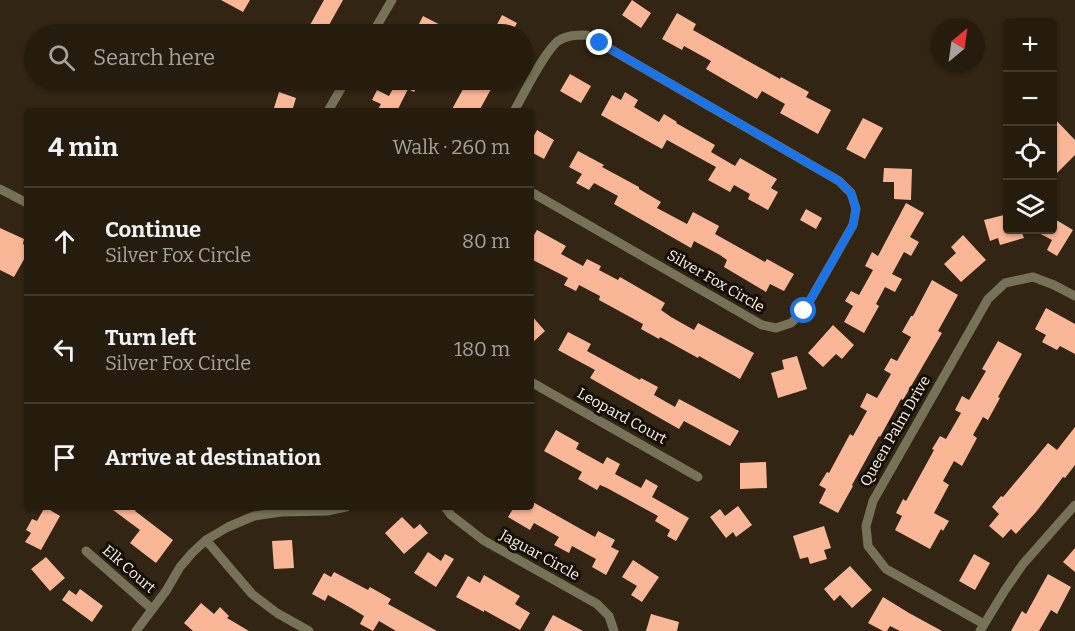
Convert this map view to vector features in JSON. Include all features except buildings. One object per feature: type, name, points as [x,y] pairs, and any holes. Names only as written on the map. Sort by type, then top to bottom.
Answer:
[{"type":"street","points":[[378,24],[392,0]]},
{"type":"street","name":"Silver Fox Circle","points":[[534,77],[548,53],[559,40],[572,35],[586,35],[839,181],[851,193],[856,209],[853,225],[804,311],[791,323],[776,328],[762,325],[534,194]]},
{"type":"street","points":[[330,108],[340,90]]},
{"type":"street","name":"Silver Fox Circle","points":[[516,108],[526,90]]},
{"type":"street","points":[[0,189],[24,201]]},
{"type":"street","name":"Queen Palm Drive","points":[[982,628],[886,569],[868,546],[866,526],[873,501],[988,299],[1005,283],[1033,277],[1075,296]]},
{"type":"street","name":"Leopard Court","points":[[534,384],[698,477]]},
{"type":"street","points":[[982,628],[1023,564],[1075,505]]},
{"type":"street","points":[[136,631],[166,591],[180,567],[206,540],[254,516],[281,512],[335,510]]},
{"type":"street","name":"Jaguar Circle","points":[[447,510],[483,540],[597,604],[609,616],[614,631]]},
{"type":"street","points":[[206,540],[252,594],[277,613],[309,631]]},
{"type":"street","name":"Elk Court","points":[[86,551],[152,609]]},
{"type":"route","points":[[600,43],[839,181],[851,193],[856,209],[853,225],[804,311]]}]
